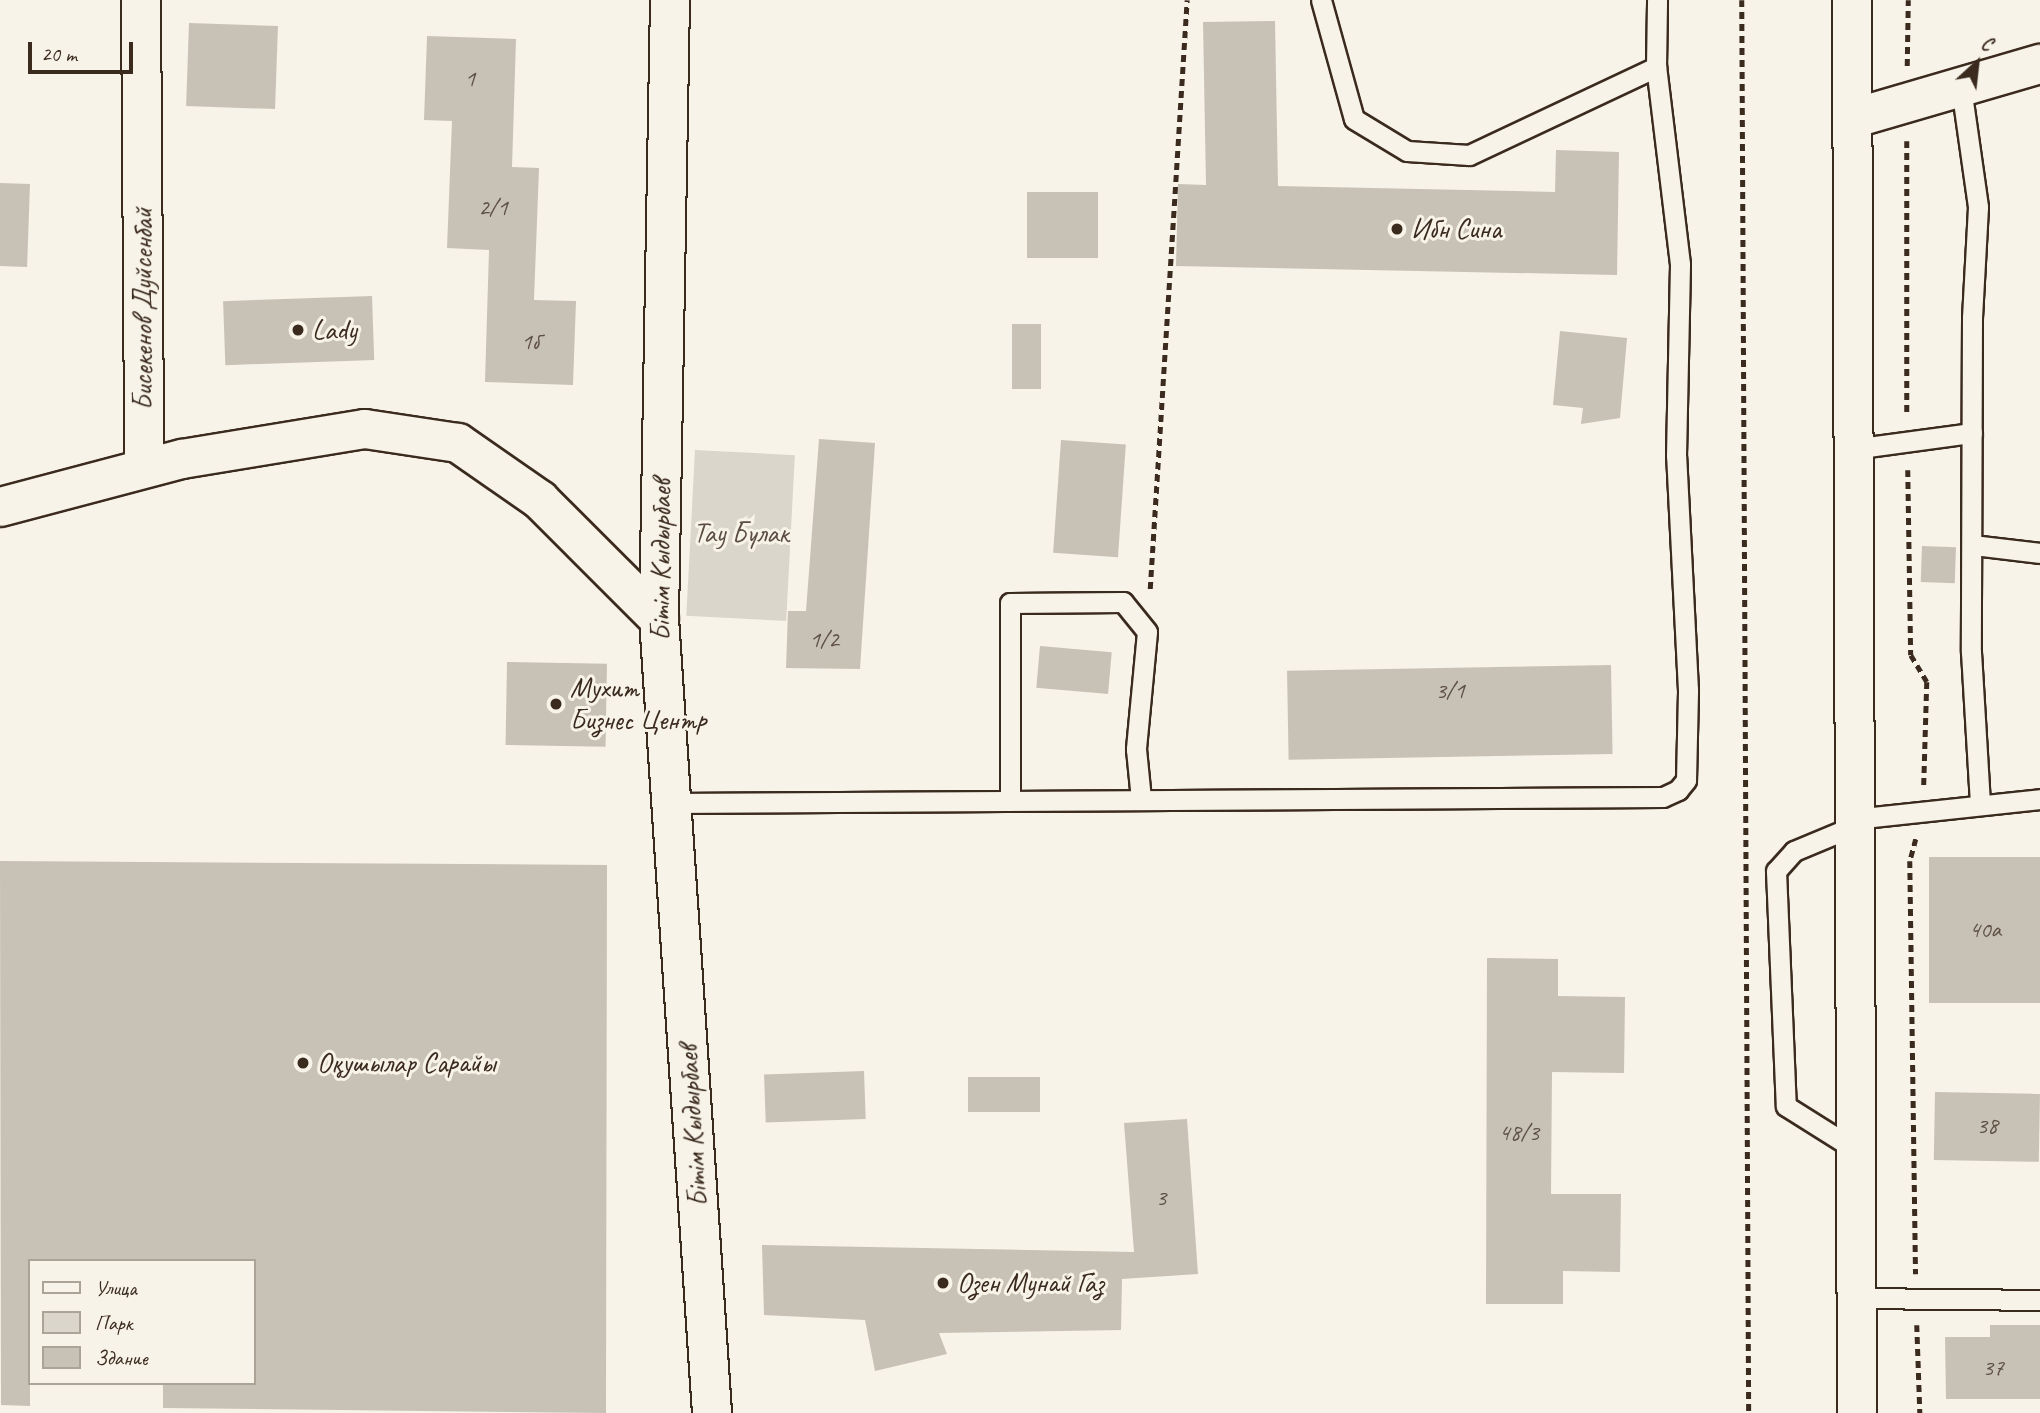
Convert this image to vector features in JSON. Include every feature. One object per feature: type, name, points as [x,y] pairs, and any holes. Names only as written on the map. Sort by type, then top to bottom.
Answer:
[{"type":"street","name":"Бисекенов Дуйсенбай","points":[[141,0],[144,468]]},
{"type":"street","name":"Бiтiм Кыдырбаев","points":[[670,0],[659,619],[712,1413]]},
{"type":"street","points":[[1852,0],[1855,118],[1853,449],[1857,1413]]},
{"type":"street","points":[[1855,118],[2040,64]]},
{"type":"street","points":[[0,506],[144,468],[365,429],[458,443],[540,500],[659,619]]},
{"type":"lane","points":[[1321,0],[1354,119],[1407,151],[1469,155],[1656,67]]},
{"type":"lane","points":[[671,803],[1663,797],[1686,780],[1676,456],[1680,264],[1656,67],[1657,0]]},
{"type":"lane","points":[[1961,87],[1978,207],[1972,433],[1971,652],[1980,805]]},
{"type":"lane","points":[[1853,449],[1972,433]]},
{"type":"lane","points":[[1973,545],[2040,553]]},
{"type":"lane","points":[[1010,800],[1010,603],[1122,602],[1147,632],[1136,749],[1141,799]]},
{"type":"lane","points":[[1856,1150],[1786,1106],[1776,871],[1794,852],[1854,822],[1924,811],[2040,799]]},
{"type":"lane","points":[[1856,1298],[2040,1300]]},
{"type":"path","points":[[1147,632],[1187,0]]},
{"type":"path","points":[[1742,0],[1749,1413]]},
{"type":"path","points":[[1908,0],[1907,442],[1911,655],[1927,682],[1924,811],[1910,861],[1920,1413]]},
{"type":"green space","name":"Тау Булак","points":[[695,450],[795,455],[786,621],[686,616]]},
{"type":"building","name":"Ибн Сина","points":[[1275,21],[1278,186],[1555,192],[1556,150],[1619,152],[1617,275],[1176,266],[1178,184],[1206,185],[1203,22]]},
{"type":"building","points":[[189,23],[278,26],[275,109],[186,106]]},
{"type":"building","points":[[427,36],[516,39],[512,167],[539,168],[534,300],[576,301],[573,385],[485,382],[489,250],[447,248],[452,121],[424,120]]},
{"type":"building","points":[[0,183],[30,184],[27,267],[0,266]]},
{"type":"building","points":[[1027,192],[1098,192],[1098,258],[1027,258]]},
{"type":"building","name":"Lady","points":[[372,296],[374,360],[225,365],[223,301]]},
{"type":"building","points":[[1012,324],[1041,324],[1041,389],[1012,389]]},
{"type":"building","points":[[1560,331],[1627,338],[1620,418],[1581,424],[1583,408],[1553,405]]},
{"type":"building","points":[[819,439],[875,443],[860,669],[786,668],[788,611],[806,611]]},
{"type":"building","points":[[1061,440],[1126,445],[1118,557],[1053,553]]},
{"type":"building","points":[[1922,546],[1956,547],[1955,583],[1921,582]]},
{"type":"building","points":[[1040,646],[1112,652],[1108,694],[1036,688]]},
{"type":"building","name":"Мухит Бизнес Центр","points":[[507,662],[607,664],[606,747],[506,745]]},
{"type":"building","points":[[1611,665],[1613,754],[1289,760],[1287,671]]},
{"type":"building","points":[[1929,857],[2040,857],[2040,1003],[1929,1003]]},
{"type":"building","name":"Оқушылар Сарайы","points":[[0,861],[607,865],[606,1413],[163,1408],[163,1385],[256,1385],[256,1259],[28,1259],[30,1406],[1,1405]]},
{"type":"building","points":[[1487,958],[1558,959],[1558,996],[1625,997],[1624,1073],[1552,1072],[1551,1194],[1621,1194],[1620,1272],[1563,1271],[1563,1304],[1486,1304]]},
{"type":"building","points":[[864,1071],[866,1119],[766,1122],[764,1074]]},
{"type":"building","points":[[968,1077],[1040,1077],[1040,1112],[968,1112]]},
{"type":"building","points":[[1935,1092],[2040,1094],[2039,1162],[1934,1160]]},
{"type":"building","name":"Озен Мунай Газ","points":[[1187,1119],[1198,1274],[1122,1279],[1121,1330],[939,1333],[947,1354],[875,1371],[865,1320],[764,1315],[762,1245],[1134,1252],[1124,1123]]},
{"type":"building","points":[[1990,1325],[2040,1325],[2040,1399],[1946,1399],[1945,1337],[1990,1337]]},
{"type":"place","name":"Ибн Сина","points":[[1397,229]]},
{"type":"place","name":"Lady","points":[[298,330]]},
{"type":"place","name":"Мухит Бизнес Центр","points":[[556,704]]},
{"type":"place","name":"Оқушылар Сарайы","points":[[303,1063]]},
{"type":"place","name":"Озен Мунай Газ","points":[[943,1283]]}]
